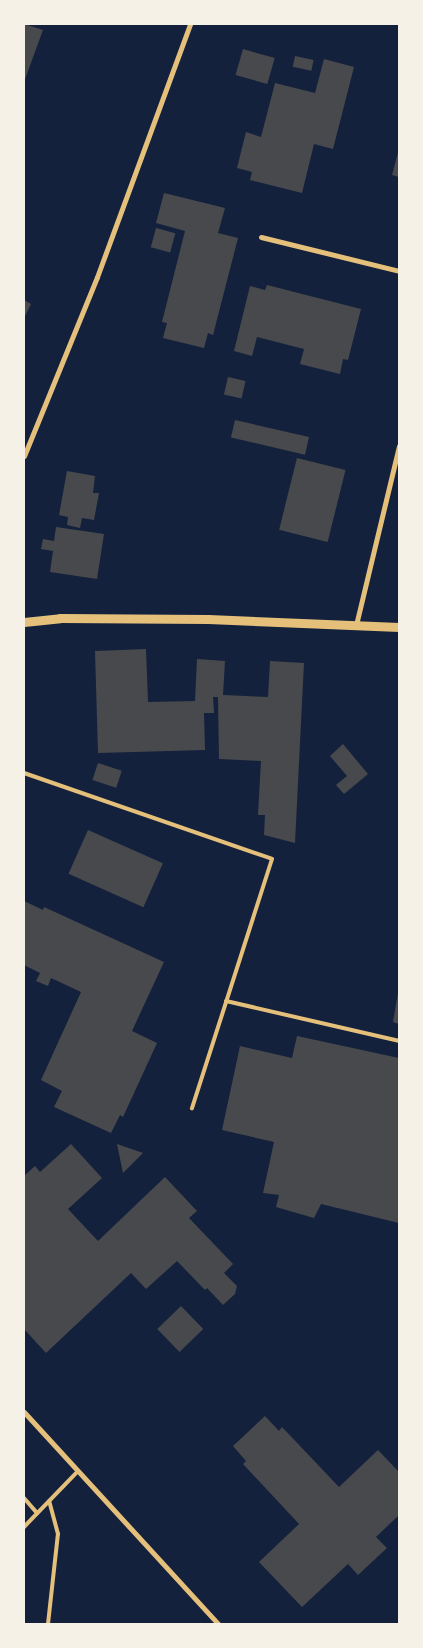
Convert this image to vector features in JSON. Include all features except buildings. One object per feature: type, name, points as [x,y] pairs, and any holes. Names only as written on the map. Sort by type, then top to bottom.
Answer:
[{"type":"street","points":[[24,456],[97,277],[190,24]]},
{"type":"street","points":[[262,237],[399,271]]},
{"type":"street","points":[[356,625],[399,446]]},
{"type":"street","points":[[24,622],[60,618],[188,619],[399,627]]},
{"type":"street","points":[[24,1412],[218,1624]]},
{"type":"lane","points":[[24,773],[272,859],[192,1108]]},
{"type":"lane","points":[[226,1001],[399,1042]]},
{"type":"lane","points":[[24,1527],[78,1471]]},
{"type":"lane","points":[[24,1498],[37,1513]]},
{"type":"lane","points":[[48,1624],[58,1534],[49,1501]]}]
